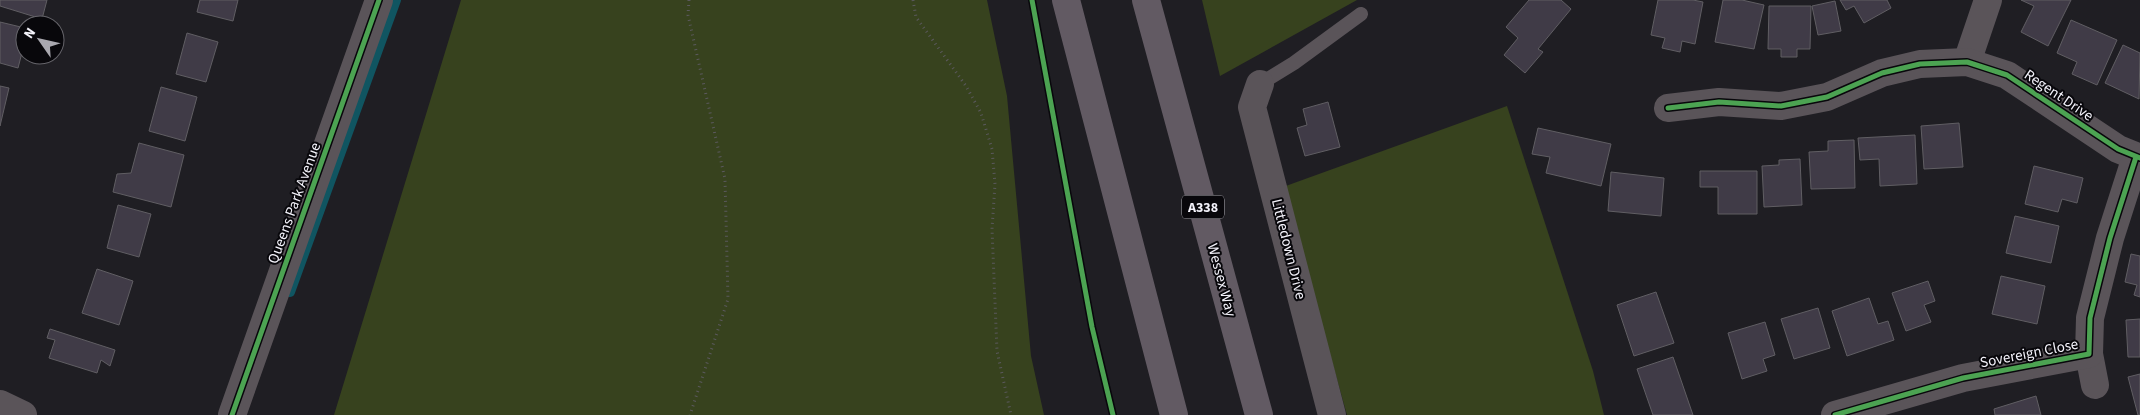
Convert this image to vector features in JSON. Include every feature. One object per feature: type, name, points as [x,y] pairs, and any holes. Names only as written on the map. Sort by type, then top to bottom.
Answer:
[{"type":"highway","points":[[1066,0],[1174,415]]},
{"type":"highway","name":"Wessex Way","points":[[1146,0],[1259,415]]},
{"type":"street","name":"Queens Park Avenue","points":[[232,415],[379,0]]},
{"type":"street","points":[[1967,62],[1988,0]]},
{"type":"street","name":"Regent Drive","points":[[1668,108],[1719,102],[1781,106],[1827,97],[1882,73],[1920,64],[1967,62],[2007,75],[2118,149],[2138,158]]},
{"type":"street","name":"Littledown Drive","points":[[1260,84],[1252,107],[1332,415]]},
{"type":"street","name":"Sovereign Close","points":[[2096,385],[2089,354],[2090,318],[2110,238],[2138,158]]},
{"type":"street","name":"Sovereign Close","points":[[1835,415],[1963,378],[2089,354]]},
{"type":"street","points":[[0,404],[23,415]]},
{"type":"lane","points":[[1260,84],[1294,63],[1361,14]]},
{"type":"path","points":[[689,0],[688,15],[725,179],[728,299],[690,415]]},
{"type":"path","points":[[913,0],[916,17],[966,86],[981,113],[992,149],[995,184],[992,229],[997,351],[1011,415]]},
{"type":"green space","points":[[461,0],[987,0],[1007,96],[1031,356],[1044,415],[334,415]]},
{"type":"green space","points":[[1202,0],[1357,0],[1220,76]]},
{"type":"green space","points":[[1507,106],[1593,371],[1604,415],[1347,415],[1283,187]]},
{"type":"building","points":[[0,0],[47,0],[43,15],[29,15],[0,6]]},
{"type":"building","points":[[200,0],[238,0],[233,21],[197,12]]},
{"type":"building","points":[[1529,0],[1561,0],[1571,9],[1538,49],[1543,52],[1525,73],[1504,55],[1518,38],[1506,27]]},
{"type":"building","points":[[1658,0],[1693,0],[1703,2],[1695,44],[1682,41],[1680,52],[1662,48],[1665,38],[1651,35]]},
{"type":"building","points":[[1723,0],[1742,0],[1764,5],[1754,49],[1715,42]]},
{"type":"building","points":[[1840,0],[1887,0],[1891,8],[1864,23],[1854,6],[1846,10]]},
{"type":"building","points":[[2021,0],[2071,0],[2048,46],[2021,32],[2034,6]]},
{"type":"building","points":[[1835,1],[1841,31],[1818,35],[1812,6]]},
{"type":"building","points":[[1769,6],[1811,6],[1810,49],[1797,49],[1797,57],[1781,57],[1781,49],[1768,49]]},
{"type":"building","points":[[2071,20],[2117,40],[2097,85],[2072,74],[2077,62],[2057,53]]},
{"type":"building","points":[[0,22],[15,26],[15,65],[19,65],[18,68],[0,63]]},
{"type":"building","points":[[187,33],[218,42],[206,82],[176,74]]},
{"type":"building","points":[[2123,45],[2140,53],[2139,99],[2105,83]]},
{"type":"building","points":[[0,86],[9,88],[0,126]]},
{"type":"building","points":[[161,87],[197,97],[185,141],[149,131]]},
{"type":"building","points":[[1328,102],[1340,147],[1305,156],[1297,128],[1307,125],[1303,109]]},
{"type":"building","points":[[1959,123],[1963,167],[1924,169],[1921,126]]},
{"type":"building","points":[[1538,128],[1611,144],[1601,186],[1546,173],[1550,157],[1532,154]]},
{"type":"building","points":[[1915,135],[1917,184],[1880,186],[1879,159],[1860,160],[1858,138]]},
{"type":"building","points":[[1854,140],[1855,188],[1811,189],[1809,152],[1828,151],[1828,141]]},
{"type":"building","points":[[139,143],[184,155],[171,207],[113,192],[117,174],[131,173]]},
{"type":"building","points":[[1800,159],[1802,205],[1764,207],[1762,166],[1779,165],[1779,160]]},
{"type":"building","points":[[2034,166],[2083,178],[2077,203],[2062,199],[2058,212],[2025,204]]},
{"type":"building","points":[[1700,171],[1757,171],[1757,214],[1718,214],[1718,187],[1700,187]]},
{"type":"building","points":[[1611,172],[1664,178],[1661,216],[1608,211]]},
{"type":"building","points":[[118,205],[151,214],[139,257],[107,248]]},
{"type":"building","points":[[2015,216],[2059,226],[2051,263],[2006,253]]},
{"type":"building","points":[[2131,254],[2140,256],[2140,297],[2134,295],[2137,285],[2125,282]]},
{"type":"building","points":[[97,269],[133,281],[119,325],[82,313]]},
{"type":"building","points":[[2001,276],[2045,286],[2037,324],[1992,314]]},
{"type":"building","points":[[1928,281],[1935,301],[1924,305],[1931,322],[1906,331],[1892,293]]},
{"type":"building","points":[[1656,292],[1674,343],[1634,356],[1617,305]]},
{"type":"building","points":[[1869,298],[1878,324],[1888,321],[1894,340],[1847,356],[1832,311]]},
{"type":"building","points":[[1818,308],[1830,348],[1794,359],[1781,319]]},
{"type":"building","points":[[2140,319],[2140,357],[2128,357],[2126,320]]},
{"type":"building","points":[[1765,322],[1775,355],[1763,359],[1767,371],[1742,379],[1728,333]]},
{"type":"building","points":[[50,329],[115,350],[110,366],[101,360],[97,373],[49,358],[55,340],[47,338]]},
{"type":"building","points":[[1673,357],[1693,415],[1653,415],[1637,369]]},
{"type":"building","points":[[2140,374],[2140,415],[2138,415],[2128,377]]},
{"type":"building","points":[[2036,396],[2041,415],[1995,415],[1994,409]]},
{"type":"waterway","points":[[290,292],[396,0]]},
{"type":"cycle path","points":[[232,415],[379,0]]},
{"type":"cycle path","points":[[1032,0],[1092,327],[1113,415]]},
{"type":"cycle path","points":[[1668,108],[1719,102],[1781,106],[1827,97],[1882,73],[1920,64],[1967,62],[2007,75],[2118,149],[2140,158]]},
{"type":"cycle path","points":[[1835,415],[1963,378],[2089,354],[2090,318],[2110,238],[2136,157]]}]
